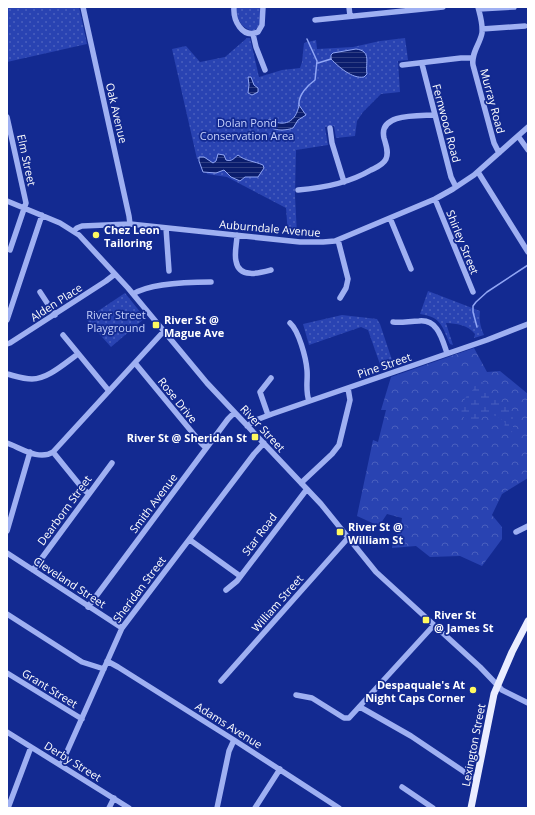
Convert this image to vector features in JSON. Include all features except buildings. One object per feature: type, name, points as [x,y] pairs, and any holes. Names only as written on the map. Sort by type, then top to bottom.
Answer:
[{"type":"main road","name":"Lexington Street","points":[[471,808],[492,702],[497,685],[515,645],[528,621]]},
{"type":"street","name":"Oak Avenue","points":[[83,7],[130,224]]},
{"type":"street","points":[[234,7],[234,17],[238,25],[246,33],[253,34],[259,32],[261,27],[263,7]]},
{"type":"street","points":[[349,7],[350,16]]},
{"type":"street","points":[[315,20],[443,7]]},
{"type":"street","points":[[478,8],[514,7]]},
{"type":"street","name":"Murray Road","points":[[478,8],[482,29],[472,58],[473,68],[494,143],[499,152]]},
{"type":"street","points":[[482,29],[525,26]]},
{"type":"street","points":[[253,34],[256,47],[265,70]]},
{"type":"street","points":[[402,65],[472,58]]},
{"type":"street","name":"Fernwood Road","points":[[422,64],[451,177],[456,187]]},
{"type":"street","points":[[298,190],[325,187],[344,182],[367,173],[384,161],[388,152],[384,131],[386,125],[391,121],[400,118],[434,115]]},
{"type":"street","name":"Elm Street","points":[[7,117],[25,200],[25,208]]},
{"type":"street","name":"Auburndale Avenue","points":[[74,231],[82,226],[130,224],[300,242],[323,242],[338,240],[435,199],[456,187],[478,172],[528,127]]},
{"type":"street","points":[[330,128],[332,143],[344,182]]},
{"type":"street","points":[[518,136],[528,150]]},
{"type":"street","points":[[478,172],[528,252]]},
{"type":"street","name":"Shirley Street","points":[[435,199],[473,292]]},
{"type":"street","name":"River Street","points":[[7,200],[60,223],[74,231],[133,294],[203,379],[325,509],[376,572],[480,667],[505,692],[528,703]]},
{"type":"street","points":[[10,250],[25,208]]},
{"type":"street","points":[[7,320],[42,215]]},
{"type":"street","points":[[390,218],[411,269]]},
{"type":"street","points":[[166,228],[168,271]]},
{"type":"street","points":[[238,235],[236,260],[240,268],[246,273],[252,274],[272,270]]},
{"type":"street","points":[[338,240],[348,280],[346,288],[340,298]]},
{"type":"street","name":"Alden Place","points":[[7,344],[55,315],[115,274]]},
{"type":"street","points":[[133,294],[139,291],[168,284],[211,282]]},
{"type":"street","points":[[40,292],[55,315]]},
{"type":"street","points":[[393,322],[422,321],[431,324],[440,333],[447,353]]},
{"type":"street","points":[[290,323],[298,333],[307,368],[306,391],[309,401]]},
{"type":"street","name":"Pine Street","points":[[247,426],[256,420],[528,324]]},
{"type":"street","points":[[7,442],[43,456],[53,452],[164,331]]},
{"type":"street","points":[[63,334],[109,391]]},
{"type":"street","points":[[7,374],[28,379],[41,378],[78,354]]},
{"type":"street","name":"Rose Drive","points":[[135,363],[206,448]]},
{"type":"street","points":[[268,416],[260,392],[272,378]]},
{"type":"street","points":[[301,483],[332,454],[339,445],[349,402],[350,395],[348,388]]},
{"type":"street","name":"Smith Avenue","points":[[88,607],[206,448],[234,413]]},
{"type":"street","name":"Sheridan Street","points":[[61,765],[122,628],[254,454],[264,443]]},
{"type":"street","points":[[7,531],[30,452]]},
{"type":"street","points":[[53,452],[83,489],[88,493]]},
{"type":"street","name":"Dearborn Street","points":[[33,570],[88,493],[112,463]]},
{"type":"street","name":"Star Road","points":[[226,590],[235,583],[307,489]]},
{"type":"street","points":[[516,532],[528,526]]},
{"type":"street","name":"William Street","points":[[221,681],[348,538]]},
{"type":"street","points":[[190,540],[240,576]]},
{"type":"street","name":"Cleveland Street","points":[[7,553],[122,628]]},
{"type":"street","points":[[7,614],[85,663],[104,669]]},
{"type":"street","points":[[296,695],[312,698],[346,718],[351,718],[434,625]]},
{"type":"street","name":"Adams Avenue","points":[[107,661],[280,769],[339,808]]},
{"type":"street","name":"Grant Street","points":[[7,673],[82,719]]},
{"type":"street","points":[[360,707],[411,736],[477,779]]},
{"type":"street","name":"Derby Street","points":[[7,732],[129,808]]},
{"type":"street","points":[[218,808],[229,751],[234,740]]},
{"type":"street","points":[[8,808],[31,747]]},
{"type":"street","points":[[255,808],[280,769]]},
{"type":"street","points":[[402,787],[433,808]]},
{"type":"street","points":[[109,808],[114,798]]},
{"type":"green space","points":[[7,7],[79,7],[87,44],[7,62]]},
{"type":"green space","points":[[236,7],[260,7],[260,20],[257,29],[254,31],[250,30],[240,23],[237,16]]},
{"type":"green space","name":"Dolan Pond Conservation Area","points":[[247,38],[250,38],[259,77],[282,70],[300,68],[304,43],[316,40],[317,49],[353,47],[380,41],[405,38],[408,60],[398,61],[400,92],[381,94],[363,112],[357,121],[355,136],[336,138],[334,126],[325,127],[328,145],[296,150],[295,195],[297,236],[288,235],[286,208],[227,177],[207,174],[204,158],[197,159],[172,49],[186,46],[200,62],[225,57]]},
{"type":"green space","points":[[428,291],[480,311],[480,323],[484,335],[474,338],[475,334],[469,328],[462,325],[446,323],[453,345],[450,344],[443,328],[437,320],[427,315],[420,314]]},
{"type":"green space","name":"River Street Playground","points":[[125,293],[145,318],[111,347],[86,319]]},
{"type":"green space","points":[[342,315],[377,319],[394,366],[382,370],[368,330],[361,327],[309,345],[303,324]]},
{"type":"green space","points":[[474,348],[487,372],[500,371],[528,394],[528,478],[502,494],[492,515],[502,527],[502,539],[482,566],[460,556],[430,557],[416,546],[392,548],[393,538],[400,532],[402,518],[387,514],[379,526],[357,516],[373,440],[378,442],[386,410],[381,410],[391,377]]},
{"type":"green space","points":[[476,377],[482,380],[488,395],[503,404],[513,413],[512,432],[509,433],[504,428],[505,423],[498,417],[490,415],[473,422],[468,421],[463,416],[462,405],[466,397],[473,390]]},
{"type":"shaded area","points":[[356,49],[364,52],[367,58],[367,74],[364,77],[350,74],[331,59],[331,55],[333,53]]},
{"type":"shaded area","points":[[248,77],[251,77],[254,85],[258,88],[258,92],[252,95],[248,93]]},
{"type":"shaded area","points":[[299,105],[306,115],[298,120],[293,128],[278,130],[269,125],[267,121],[269,119],[280,123],[288,122],[295,116]]},
{"type":"shaded area","points":[[218,154],[224,155],[226,160],[233,159],[238,155],[247,160],[263,165],[264,168],[258,177],[245,177],[240,181],[231,177],[224,170],[216,173],[203,172],[199,157],[204,157],[213,163],[216,161]]},
{"type":"waterway","points":[[299,105],[302,94],[315,80],[317,61],[307,39]]},
{"type":"waterway","points":[[318,63],[331,59]]},
{"type":"waterway","points":[[477,327],[473,312],[473,306],[476,302],[487,292],[528,265]]},
{"type":"place","name":"Chez Leon Tailoring","points":[[96,235]]},
{"type":"place","name":"River St @ Mague Ave","points":[[156,325]]},
{"type":"place","name":"River St @ Sheridan St","points":[[255,437]]},
{"type":"place","name":"River St @ William St","points":[[340,532]]},
{"type":"place","name":"River St @ James St","points":[[426,620]]},
{"type":"place","name":"Despaquale's At Night Caps Corner","points":[[473,690]]}]
